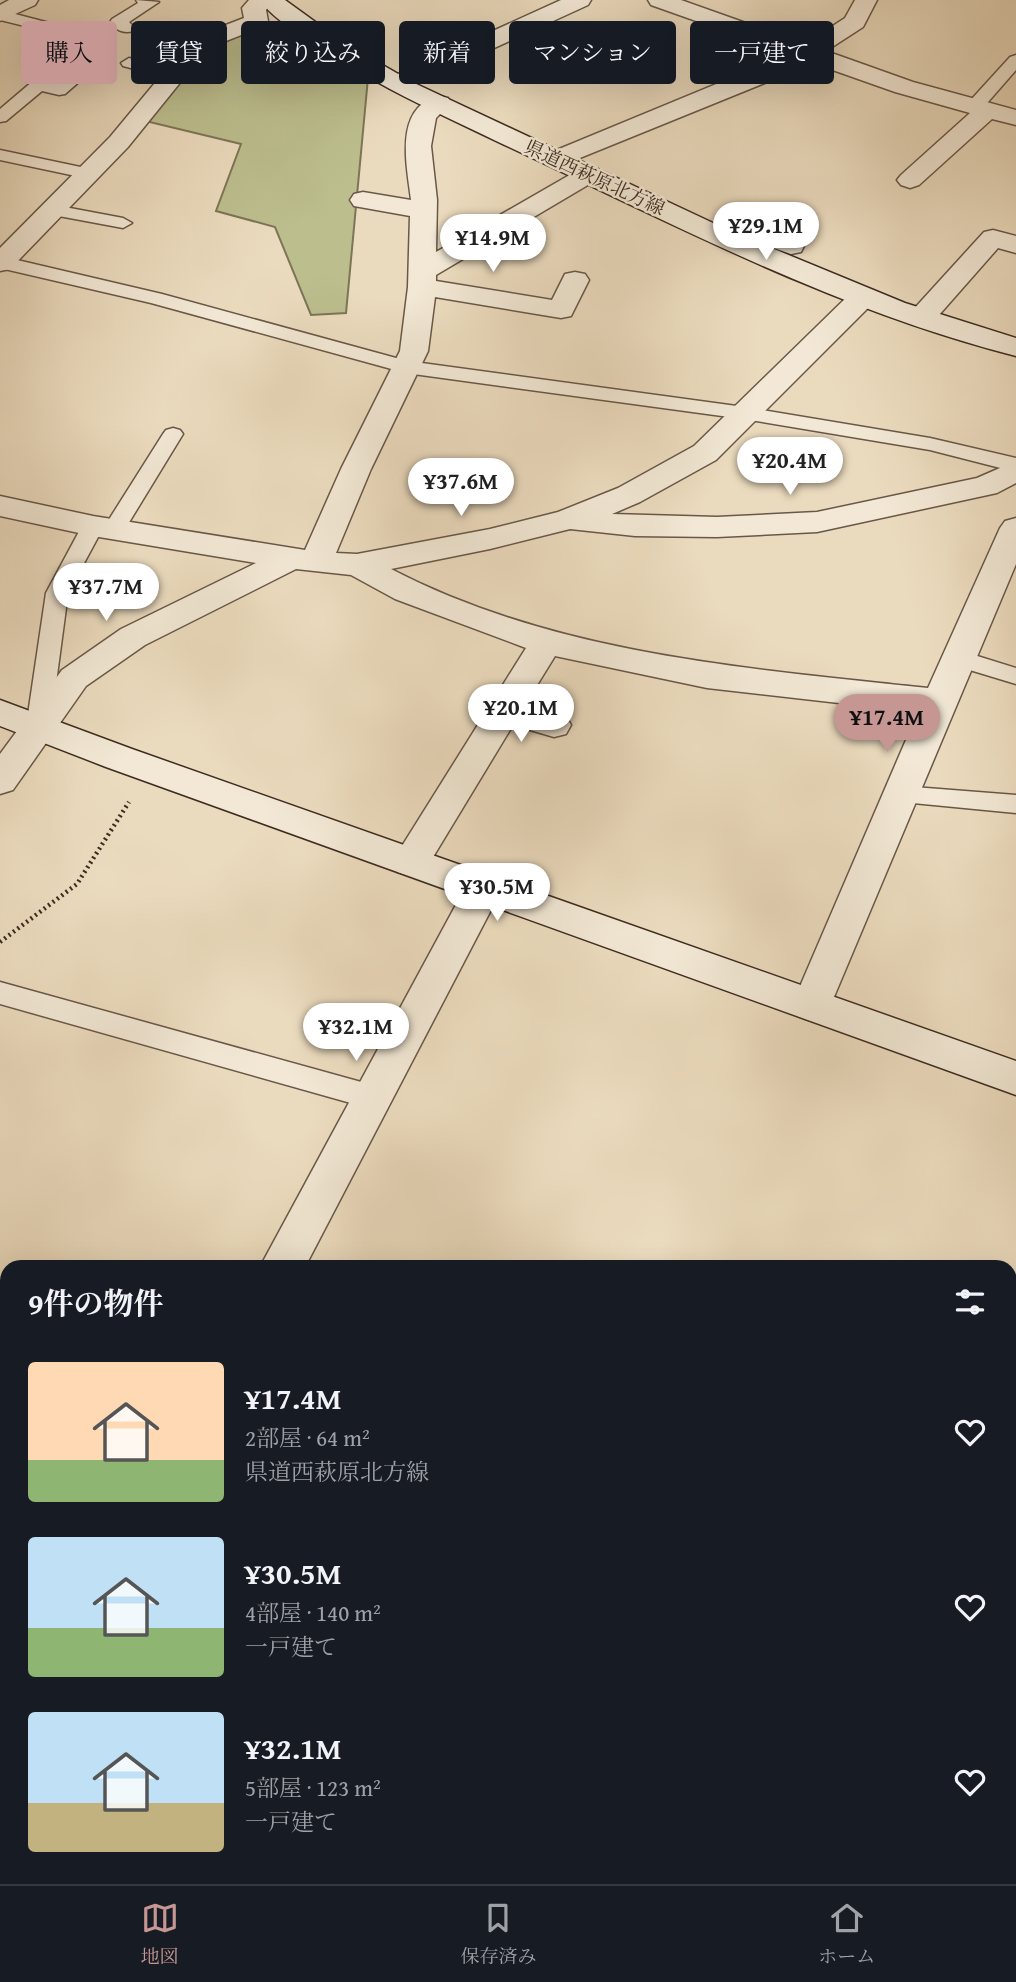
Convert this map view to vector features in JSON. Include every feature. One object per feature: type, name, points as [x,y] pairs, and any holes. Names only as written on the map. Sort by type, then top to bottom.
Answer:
[{"type":"street","points":[[0,15],[27,0]]},
{"type":"street","points":[[398,83],[580,0]]},
{"type":"street","points":[[659,0],[717,21]]},
{"type":"street","points":[[834,36],[855,22],[866,0]]},
{"type":"street","points":[[227,29],[263,7]]},
{"type":"street","name":"県道西萩原北方線","points":[[263,7],[307,28],[398,83],[740,244],[862,298],[1016,347]]},
{"type":"street","points":[[834,63],[904,87],[1016,118]]},
{"type":"street","points":[[0,263],[90,174],[164,84]]},
{"type":"street","points":[[556,159],[747,84]]},
{"type":"street","points":[[0,781],[74,678],[133,638],[303,561],[356,468],[414,351],[422,280],[423,210],[418,146],[424,115],[439,103]]},
{"type":"street","points":[[910,180],[981,108]]},
{"type":"street","points":[[422,280],[589,174]]},
{"type":"street","points":[[363,200],[423,210]]},
{"type":"street","points":[[740,244],[761,234],[791,246]]},
{"type":"street","points":[[922,317],[993,238],[1016,245]]},
{"type":"street","points":[[422,280],[561,310],[575,280]]},
{"type":"street","points":[[0,506],[103,527],[303,561],[357,565],[417,555],[567,520],[629,495],[705,453],[862,298]]},
{"type":"street","points":[[567,520],[635,526],[717,527],[817,522],[986,486],[1016,471]]},
{"type":"street","points":[[812,1005],[958,658],[1016,528]]},
{"type":"street","points":[[357,565],[407,591],[546,643],[707,676],[940,702]]},
{"type":"street","points":[[411,862],[546,643]]},
{"type":"street","points":[[505,709],[554,724]]},
{"type":"street","points":[[0,712],[38,729],[1016,1078]]},
{"type":"street","points":[[286,1260],[484,887]]},
{"type":"lane","points":[[127,28],[118,22],[150,2],[144,0]]},
{"type":"lane","points":[[0,15],[51,28],[37,44],[96,61],[59,90],[39,85],[0,117]]},
{"type":"lane","points":[[981,108],[1016,60]]},
{"type":"lane","points":[[0,155],[90,174]]},
{"type":"lane","points":[[54,209],[123,223]]},
{"type":"lane","points":[[0,263],[155,298],[406,367],[744,413],[930,444],[1016,465]]},
{"type":"lane","points":[[38,729],[57,593],[173,434]]},
{"type":"lane","points":[[958,658],[1016,676]]},
{"type":"lane","points":[[901,794],[1016,804]]},
{"type":"lane","points":[[0,993],[372,1097]]},
{"type":"path","points":[[0,942],[77,884],[151,769]]},
{"type":"green space","points":[[241,35],[241,84],[367,84],[346,313],[311,315],[275,227],[216,211],[241,144],[137,119],[170,84],[227,84],[227,37]]}]
